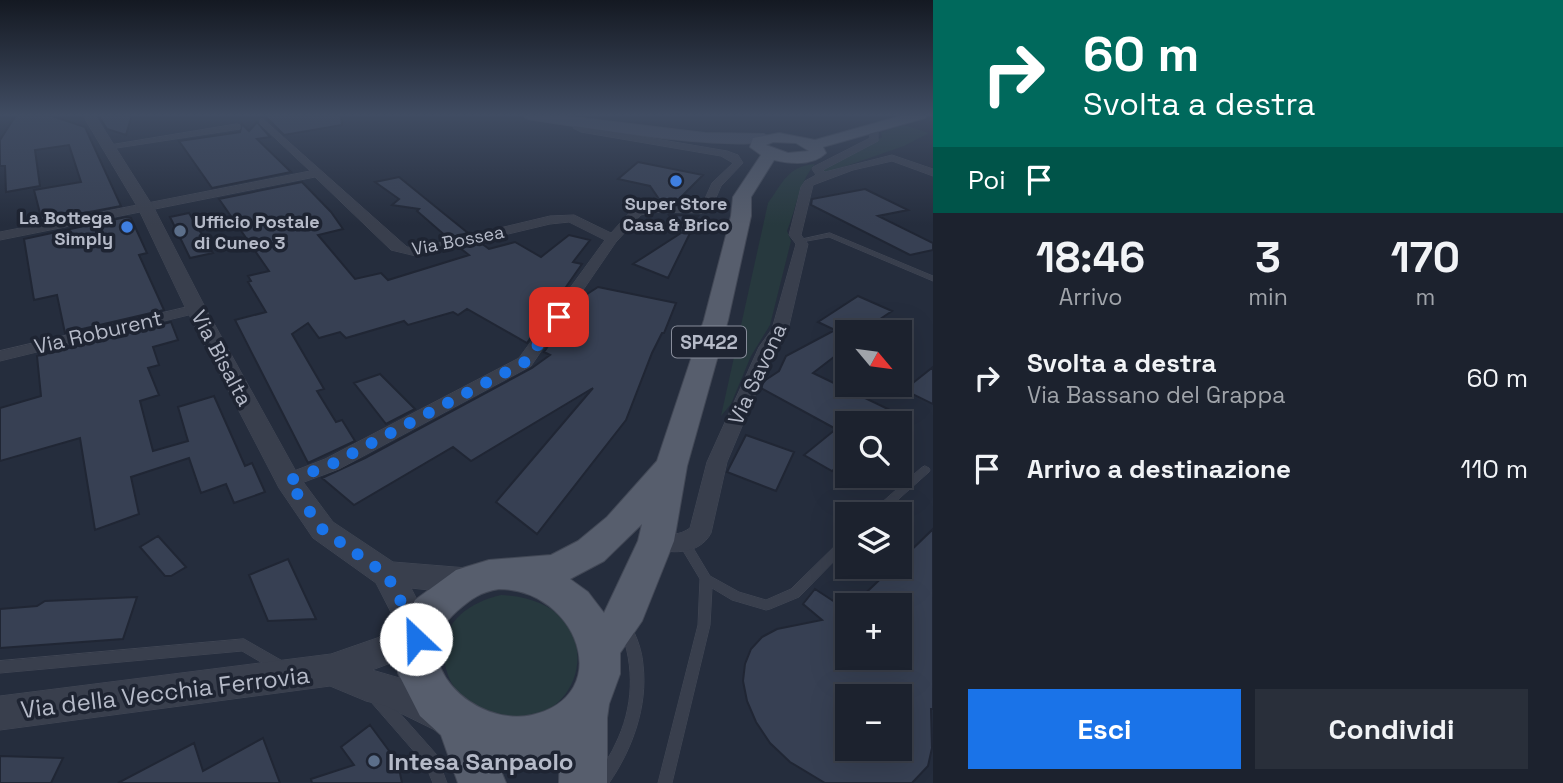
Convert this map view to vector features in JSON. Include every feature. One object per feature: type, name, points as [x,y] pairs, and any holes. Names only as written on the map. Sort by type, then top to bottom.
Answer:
[{"type":"main road","name":"Via Savona","points":[[610,635],[670,543],[671,466],[716,320],[741,216],[742,197],[762,152]]},
{"type":"main road","points":[[778,152],[794,158]]},
{"type":"main road","name":"Via Savona","points":[[741,216],[783,165],[794,158],[817,152]]},
{"type":"main road","name":"Via Savona","points":[[511,575],[556,569],[592,552],[611,536],[671,466]]},
{"type":"main road","name":"SP422","points":[[417,636],[429,611],[445,594],[467,582],[488,576],[511,575],[546,584],[577,605],[591,625],[610,635],[596,688],[586,706],[568,724],[544,737],[517,743],[489,740],[452,723]]},
{"type":"main road","points":[[417,636],[415,659],[419,679],[426,694],[452,723],[482,783]]},
{"type":"main road","name":"SP422","points":[[583,783],[586,706]]},
{"type":"street","name":"Via Bisalta","points":[[113,152],[146,208],[196,309],[288,481],[323,530],[387,575],[417,636]]},
{"type":"street","name":"Via Bossea","points":[[295,152],[396,247],[404,251],[416,252],[550,220],[570,218],[612,239]]},
{"type":"street","points":[[288,481],[332,464],[525,362],[612,239],[638,212],[651,208],[701,210],[708,205],[716,184],[738,163],[734,157],[715,152]]},
{"type":"street","name":"Via Savona","points":[[670,543],[701,533],[717,462],[767,347],[780,330],[802,244],[795,235],[808,183],[821,174],[817,169],[851,152]]},
{"type":"street","points":[[821,174],[835,173],[881,158],[900,160],[933,173]]},
{"type":"street","points":[[0,236],[318,173]]},
{"type":"street","name":"Via Roburent","points":[[0,356],[196,309]]},
{"type":"street","points":[[387,575],[467,582]]},
{"type":"street","name":"Via della Vecchia Ferrovia","points":[[0,713],[331,670],[417,636]]},
{"type":"street","name":"Via della Vecchia Ferrovia","points":[[331,670],[366,685],[391,691],[452,723]]},
{"type":"lane","points":[[802,244],[805,240],[830,235],[933,279]]},
{"type":"lane","points":[[889,502],[925,470]]},
{"type":"lane","points":[[670,543],[706,579],[736,596],[766,605],[795,593],[835,553]]},
{"type":"lane","points":[[665,783],[704,625],[706,579]]},
{"type":"lane","points":[[600,783],[609,772],[628,734],[639,674],[635,644],[610,635]]},
{"type":"lane","points":[[0,667],[244,645],[294,676]]},
{"type":"lane","points":[[366,685],[431,759],[440,783]]},
{"type":"shaded area","points":[[856,152],[888,152],[829,172],[821,171]]},
{"type":"shaded area","points":[[815,164],[801,188],[787,231],[791,241],[770,325],[751,356],[731,404],[721,416],[768,203],[792,172]]},
{"type":"shaded area","points":[[501,595],[539,603],[564,620],[576,643],[576,669],[567,692],[549,710],[522,718],[490,713],[470,703],[451,682],[444,659],[447,633],[454,622],[474,605]]},
{"type":"building","points":[[0,152],[35,152],[40,186],[6,192],[5,166],[0,166]]},
{"type":"building","points":[[71,152],[96,152],[121,206],[42,221],[34,190],[81,182]]},
{"type":"building","points":[[186,152],[270,152],[291,172],[212,188]]},
{"type":"building","points":[[638,162],[703,175],[676,202],[661,202],[650,186],[618,179]]},
{"type":"building","points":[[399,177],[468,233],[448,238],[417,211],[419,209],[392,205],[399,199],[375,182]]},
{"type":"building","points":[[302,182],[331,212],[343,229],[318,235],[355,279],[381,273],[388,280],[469,255],[460,248],[481,243],[489,249],[515,242],[541,257],[569,235],[590,240],[573,262],[582,264],[527,343],[467,309],[458,315],[453,312],[408,325],[404,321],[346,338],[340,332],[319,338],[308,323],[292,334],[324,389],[317,391],[336,422],[342,420],[355,441],[308,463],[235,320],[266,312],[248,282],[251,281],[248,276],[269,271],[219,199]]},
{"type":"building","points":[[865,189],[908,210],[878,216],[933,243],[933,250],[910,255],[811,205],[812,199]]},
{"type":"building","points":[[189,213],[213,253],[190,258],[170,217]]},
{"type":"building","points":[[669,215],[698,216],[685,231],[694,225],[668,278],[633,264],[681,233]]},
{"type":"building","points":[[131,218],[147,253],[139,255],[164,310],[65,333],[57,295],[34,300],[24,239]]},
{"type":"building","points":[[598,287],[676,303],[664,333],[652,353],[626,420],[537,534],[496,502],[593,388],[471,461],[453,447],[354,505],[322,478],[365,458],[532,368],[550,355],[544,352],[581,298]]},
{"type":"building","points":[[858,296],[892,311],[879,320],[835,320],[835,330],[818,322]]},
{"type":"building","points":[[171,322],[178,340],[153,347],[159,365],[148,368],[159,395],[140,401],[153,451],[188,441],[178,407],[214,396],[245,466],[252,463],[265,492],[234,503],[226,484],[201,493],[189,458],[131,477],[139,514],[95,530],[80,438],[0,461],[0,408],[41,396],[37,356]]},
{"type":"building","points":[[835,330],[835,356],[813,373],[835,384],[835,397],[863,397],[888,409],[835,411],[835,428],[761,388],[764,381],[779,371],[786,356]]},
{"type":"building","points":[[933,367],[933,404],[912,394],[912,384]]},
{"type":"building","points":[[380,374],[415,409],[386,424],[354,383]]},
{"type":"building","points":[[835,430],[835,469],[832,471],[804,455]]},
{"type":"building","points":[[746,435],[794,452],[776,491],[727,472]]},
{"type":"building","points":[[933,529],[932,748],[928,766],[912,783],[825,783],[790,762],[770,743],[756,722],[747,701],[743,681],[745,664],[751,649],[762,637],[777,629],[822,620],[803,604],[815,589],[835,602],[835,670],[912,670],[912,593],[866,593],[880,579],[912,579],[912,549]]},
{"type":"building","points":[[158,536],[186,567],[171,576],[165,576],[140,547]]},
{"type":"building","points":[[288,559],[316,619],[268,621],[249,575]]},
{"type":"building","points":[[137,597],[123,639],[0,648],[0,609],[37,606],[45,601]]},
{"type":"building","points":[[370,725],[398,763],[402,783],[312,783],[311,779],[354,765],[341,747]]},
{"type":"building","points":[[263,738],[280,783],[118,783],[194,743],[203,771]]},
{"type":"building","points":[[0,756],[63,758],[51,783],[0,783]]},
{"type":"place","name":"Super Store Casa & Brico","points":[[676,181]]},
{"type":"place","name":"La Bottega Simply","points":[[127,227]]},
{"type":"place","name":"Ufficio Postale di Cuneo 3","points":[[180,231]]},
{"type":"place","name":"Intesa Sanpaolo","points":[[374,761]]},
{"type":"route","points":[[416,639],[418,634],[387,575],[323,530],[288,481],[332,464],[525,362],[559,317]]}]
